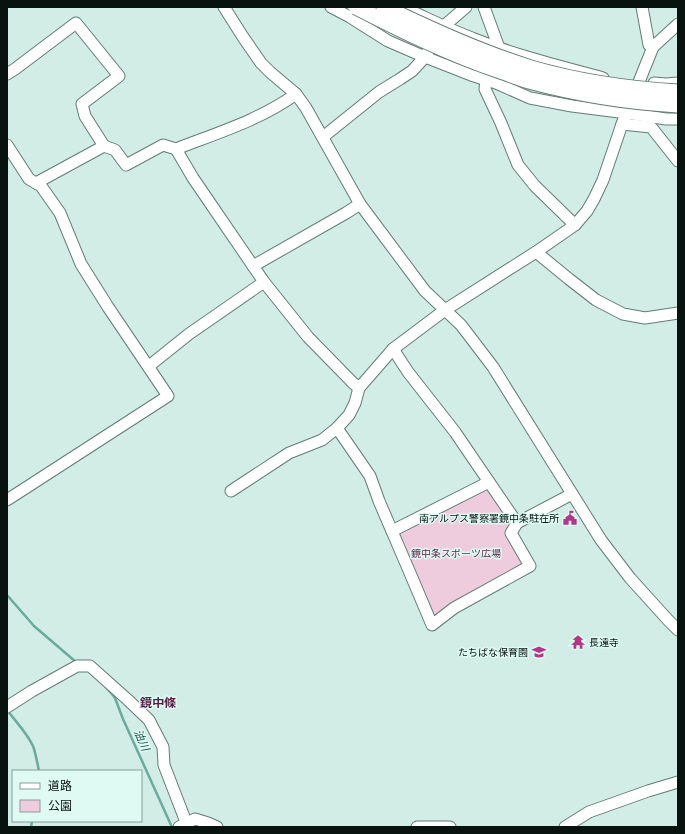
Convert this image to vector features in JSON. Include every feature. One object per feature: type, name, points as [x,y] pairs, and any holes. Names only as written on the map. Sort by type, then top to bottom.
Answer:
[{"type":"highway","points":[[356,7],[409,34],[448,51],[527,80],[570,91],[610,98],[678,105]]},
{"type":"highway","points":[[384,7],[454,39],[531,68],[610,86],[650,91],[678,92]]},
{"type":"street","points":[[224,7],[261,63],[296,94],[306,108],[360,204],[425,291],[461,325],[493,367],[601,540],[630,578],[678,630]]},
{"type":"street","points":[[330,7],[350,17],[388,41],[530,98],[572,106],[666,119],[678,119]]},
{"type":"street","points":[[402,7],[472,38],[535,59],[608,79],[666,84],[678,83]]},
{"type":"street","points":[[323,138],[379,92],[412,71],[425,57],[444,26],[466,7]]},
{"type":"street","points":[[484,7],[499,48],[496,60],[486,80],[485,89],[518,165],[536,186],[575,225]]},
{"type":"street","points":[[642,7],[649,45],[653,48]]},
{"type":"street","points":[[7,74],[76,23],[119,76],[82,104],[85,116],[104,146],[115,150],[126,165],[163,145],[176,149],[257,117],[285,102],[296,94]]},
{"type":"street","points":[[231,490],[289,453],[322,440],[337,428],[349,415],[355,403],[358,388],[393,350],[445,310],[536,252],[575,225],[587,211],[603,180],[622,124],[653,48],[678,24]]},
{"type":"street","points":[[622,124],[650,127],[678,161]]},
{"type":"street","points":[[7,145],[29,179],[42,186],[60,213],[81,264],[168,396],[7,500]]},
{"type":"street","points":[[36,182],[104,146]]},
{"type":"street","points":[[176,149],[192,178],[264,282],[308,337],[352,384],[358,388]]},
{"type":"street","points":[[253,266],[360,204]]},
{"type":"street","points":[[536,252],[596,300],[622,314],[645,318],[678,313]]},
{"type":"street","points":[[149,366],[190,334],[264,282]]},
{"type":"street","points":[[393,350],[408,372],[455,432],[517,523]]},
{"type":"street","points":[[337,428],[370,476],[379,501],[432,625],[454,608],[530,566],[511,533],[517,523],[572,494]]},
{"type":"street","points":[[392,531],[489,482]]},
{"type":"street","points":[[7,707],[77,666],[90,666],[149,720],[162,747],[164,765],[182,825],[195,819],[217,827]]},
{"type":"street","points":[[565,827],[589,812],[678,782]]},
{"type":"street","points":[[416,827],[450,827]]},
{"type":"green space","name":"鏡中条スポーツ広場","points":[[489,482],[517,523],[511,533],[530,566],[430,620],[392,531]]},
{"type":"waterway","name":"油川","points":[[7,595],[34,626],[76,662]]},
{"type":"waterway","name":"油川","points":[[104,685],[115,698],[171,825]]},
{"type":"waterway","points":[[8,711],[31,741],[39,770]]},
{"type":"waterway","points":[[31,827],[32,822]]},
{"type":"place","name":"南アルプス警察署鏡中条駐在所","points":[[570,518]]},
{"type":"place","name":"長遠寺","points":[[578,642]]},
{"type":"place","name":"たちばな保育園","points":[[539,652]]},
{"type":"district","name":"鏡中條","points":[[158,703]]}]
